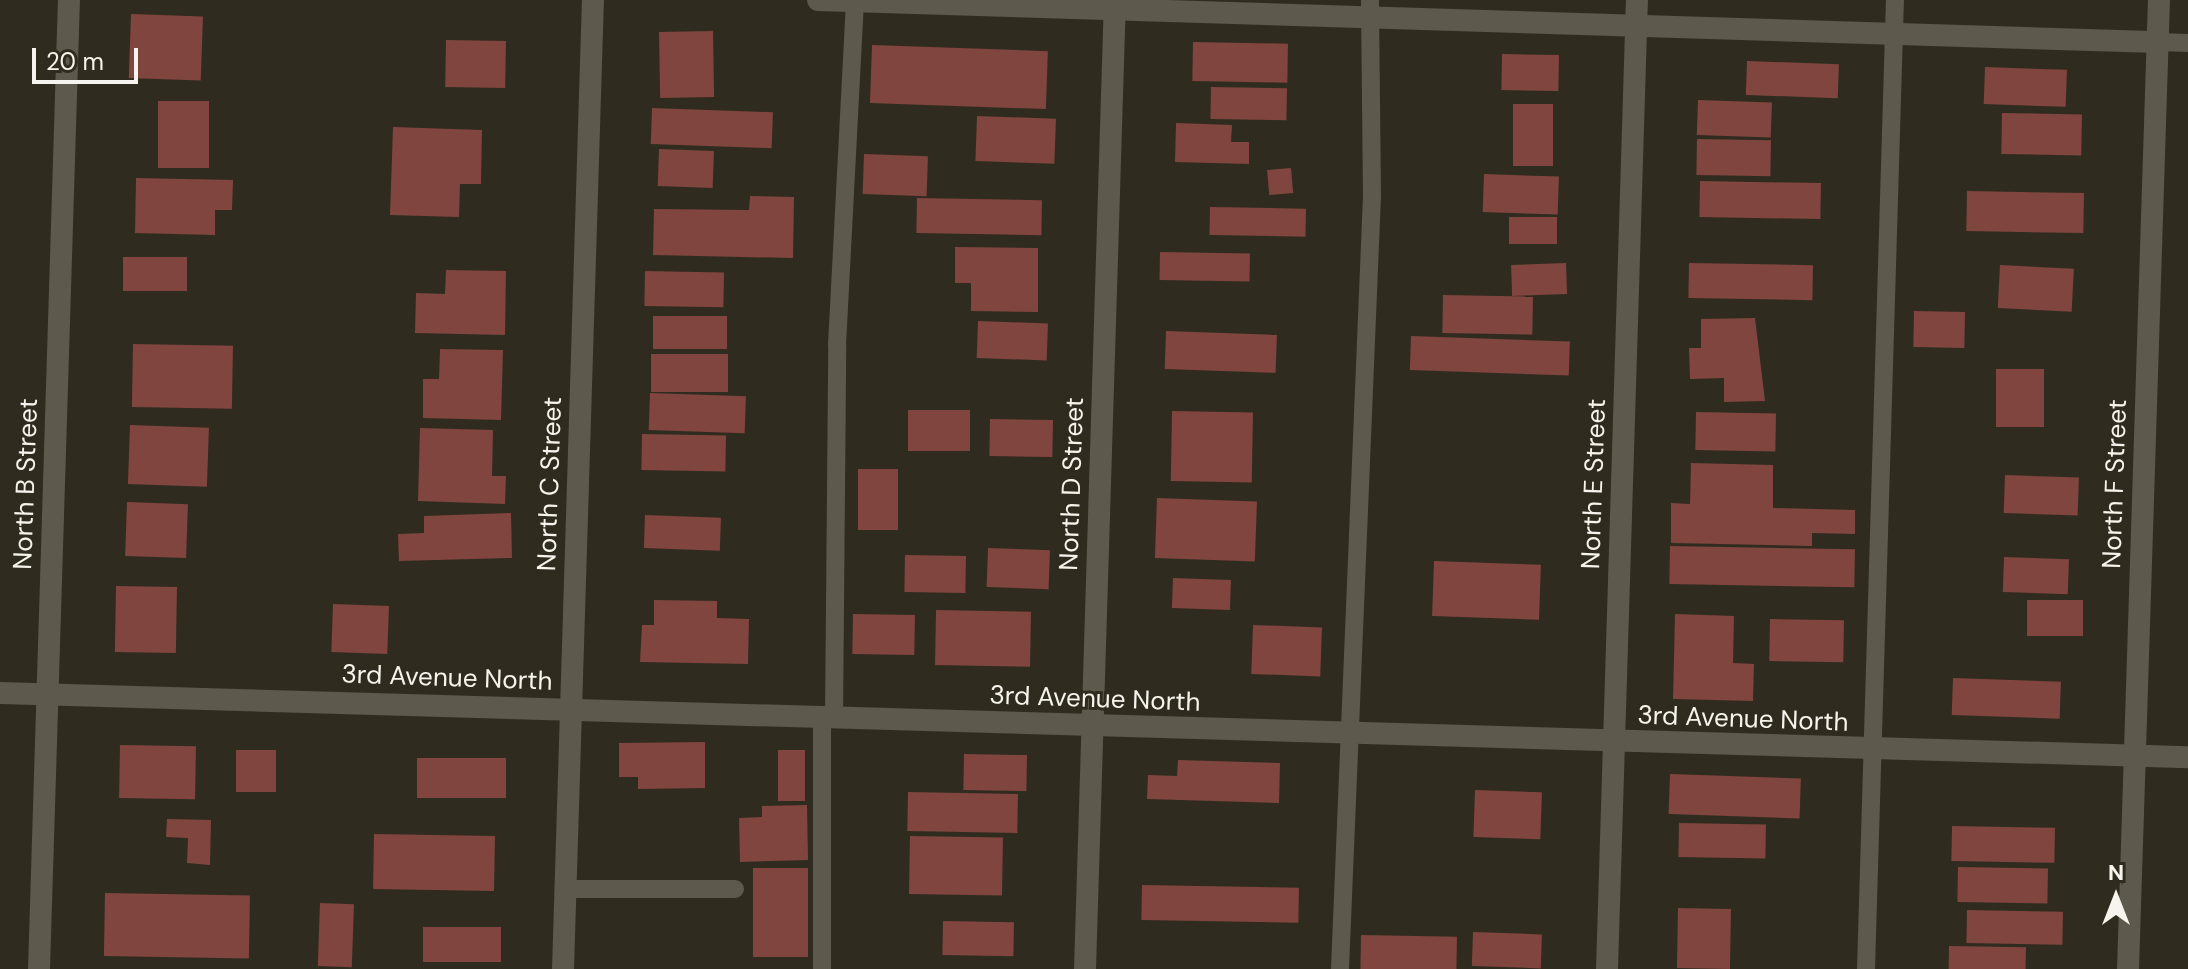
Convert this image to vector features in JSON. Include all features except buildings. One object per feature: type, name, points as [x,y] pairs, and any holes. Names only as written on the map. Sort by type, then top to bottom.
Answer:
[{"type":"street","name":"North B Street","points":[[39,969],[69,0]]},
{"type":"street","name":"North C Street","points":[[563,969],[593,0]]},
{"type":"street","points":[[818,0],[1370,9],[1636,25],[2158,42]]},
{"type":"street","name":"North E Street","points":[[1607,969],[1637,0]]},
{"type":"street","name":"North F Street","points":[[2128,969],[2159,0]]},
{"type":"street","name":"North D Street","points":[[1085,969],[1115,5]]},
{"type":"street","name":"3rd Avenue North","points":[[0,693],[1873,751],[2188,757]]},
{"type":"lane","points":[[1866,969],[1895,0]]},
{"type":"lane","points":[[822,969],[837,345],[855,1]]},
{"type":"lane","points":[[1340,969],[1372,197],[1370,9]]},
{"type":"lane","points":[[2158,42],[2188,43]]},
{"type":"lane","points":[[565,889],[735,889]]}]
